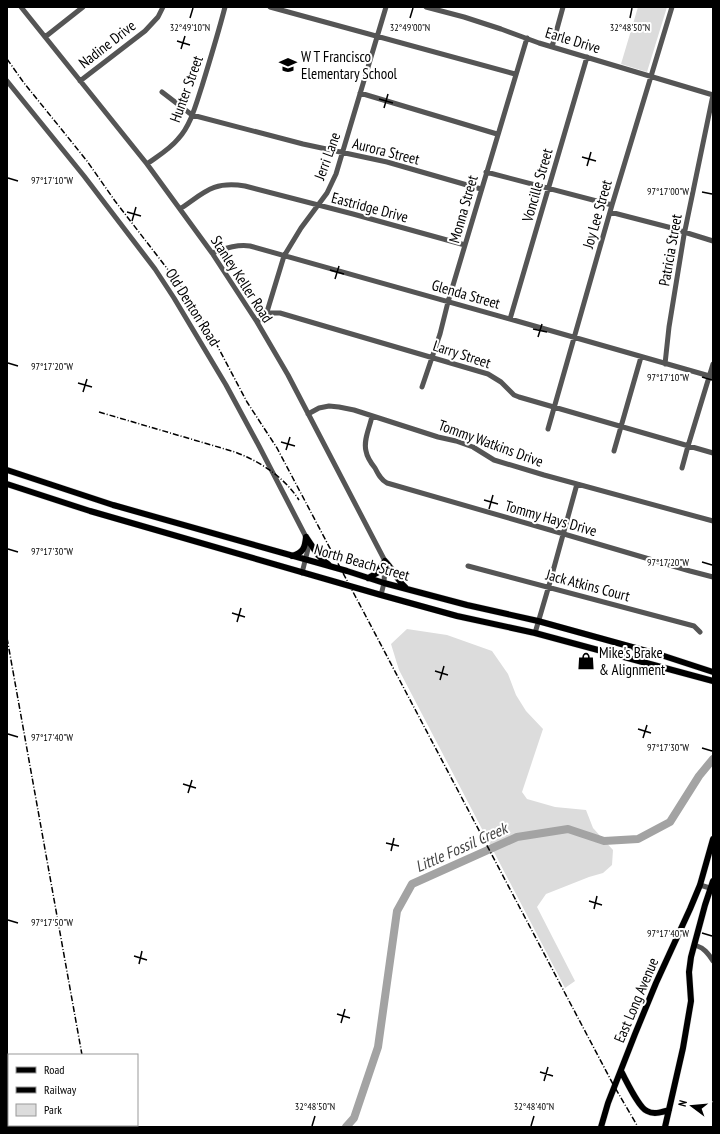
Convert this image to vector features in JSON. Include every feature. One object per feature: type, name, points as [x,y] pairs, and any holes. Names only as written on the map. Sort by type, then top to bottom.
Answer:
[{"type":"main road","name":"North Beach Street","points":[[7,470],[94,499],[330,566],[384,583],[467,605],[538,621],[632,647],[713,672]]},
{"type":"main road","name":"North Beach Street","points":[[7,484],[90,511],[302,573],[457,616],[535,634],[713,681]]},
{"type":"main road","points":[[90,511],[94,499]]},
{"type":"main road","points":[[180,538],[184,525]]},
{"type":"main road","points":[[292,556],[299,554],[303,550],[306,537]]},
{"type":"main road","points":[[306,537],[318,555],[330,566]]},
{"type":"main road","points":[[368,578],[377,573],[385,561],[402,585],[407,589]]},
{"type":"main road","points":[[628,659],[632,647]]},
{"type":"main road","name":"East Long Avenue","points":[[601,1127],[608,1103],[656,983],[700,885],[713,839]]},
{"type":"main road","points":[[665,1127],[683,1048],[690,1008],[689,972],[694,945],[713,881]]},
{"type":"main road","points":[[621,1071],[644,1110],[652,1113],[669,1110]]},
{"type":"street","name":"Stanley Keller Road","points":[[21,7],[147,164],[212,254],[257,322],[288,375],[385,561]]},
{"type":"street","points":[[45,37],[83,7]]},
{"type":"street","name":"Nadine Drive","points":[[80,81],[145,31],[158,17],[163,7]]},
{"type":"street","name":"Hunter Street","points":[[147,164],[171,147],[178,140],[188,125],[206,76],[225,7]]},
{"type":"street","points":[[270,7],[516,74]]},
{"type":"street","name":"Jerri Lane","points":[[266,315],[284,256],[301,228],[327,193],[336,174],[386,7]]},
{"type":"street","name":"Earle Drive","points":[[426,7],[464,17],[587,58],[713,95]]},
{"type":"street","points":[[552,47],[563,7]]},
{"type":"street","name":"Joy Lee Street","points":[[548,429],[612,204],[672,7]]},
{"type":"street","name":"Monna Street","points":[[422,388],[440,334],[481,189],[527,38]]},
{"type":"street","name":"Voncille Street","points":[[510,319],[587,58]]},
{"type":"street","name":"Old Denton Road","points":[[7,81],[84,176],[155,269],[174,298],[226,385],[306,537],[308,549],[302,573]]},
{"type":"street","points":[[162,92],[192,115]]},
{"type":"street","points":[[360,93],[498,134]]},
{"type":"street","name":"Patricia Street","points":[[664,364],[684,232],[713,95]]},
{"type":"street","name":"Aurora Street","points":[[192,115],[303,144],[387,162],[481,189]]},
{"type":"street","points":[[486,172],[612,204]]},
{"type":"street","name":"Eastridge Drive","points":[[180,209],[214,187],[233,184],[353,214],[465,245]]},
{"type":"street","points":[[610,212],[668,227],[713,241]]},
{"type":"street","name":"Glenda Street","points":[[212,254],[235,246],[243,245],[510,319],[711,377]]},
{"type":"street","name":"Larry Street","points":[[266,315],[270,313],[280,313],[488,374],[501,382],[514,395],[554,408],[713,453]]},
{"type":"street","points":[[257,322],[266,315]]},
{"type":"street","points":[[614,451],[641,357]]},
{"type":"street","points":[[682,468],[711,377],[713,364]]},
{"type":"street","name":"Tommy Watkins Drive","points":[[308,414],[319,408],[334,407],[354,410],[438,437],[456,441],[473,448],[494,460],[713,521]]},
{"type":"street","name":"Tommy Hays Drive","points":[[372,416],[366,440],[366,450],[379,475],[383,481],[387,483],[712,577]]},
{"type":"street","points":[[535,634],[577,484]]},
{"type":"street","points":[[381,595],[384,583],[385,561]]},
{"type":"street","name":"Jack Atkins Court","points":[[468,566],[694,626],[700,632]]},
{"type":"street","points":[[700,885],[712,888]]},
{"type":"street","points":[[694,945],[702,948],[709,954],[713,961]]},
{"type":"green space","points":[[638,7],[667,7],[647,72],[621,64]]},
{"type":"green space","points":[[407,629],[447,635],[492,651],[508,674],[516,695],[526,711],[543,729],[522,792],[527,799],[555,807],[586,810],[593,828],[613,850],[612,865],[603,873],[546,894],[537,907],[575,981],[565,988],[399,670],[391,644]]},
{"type":"waterway","name":"Little Fossil Creek","points":[[346,1127],[354,1118],[378,1047],[397,911],[412,884],[517,837],[568,829],[604,841],[638,839],[670,822],[699,776],[713,759]]},
{"type":"railway","points":[[7,59],[24,83],[87,161],[115,201],[186,293],[210,332],[247,402],[277,448],[614,1086],[638,1127]]},
{"type":"railway","points":[[99,412],[245,456],[254,460],[279,477],[299,500]]},
{"type":"railway","points":[[7,638],[82,1054]]},
{"type":"place","name":"W T Francisco Elementary School","points":[[288,65]]},
{"type":"place","name":"Mike's Brake & Alignment","points":[[586,661]]}]
